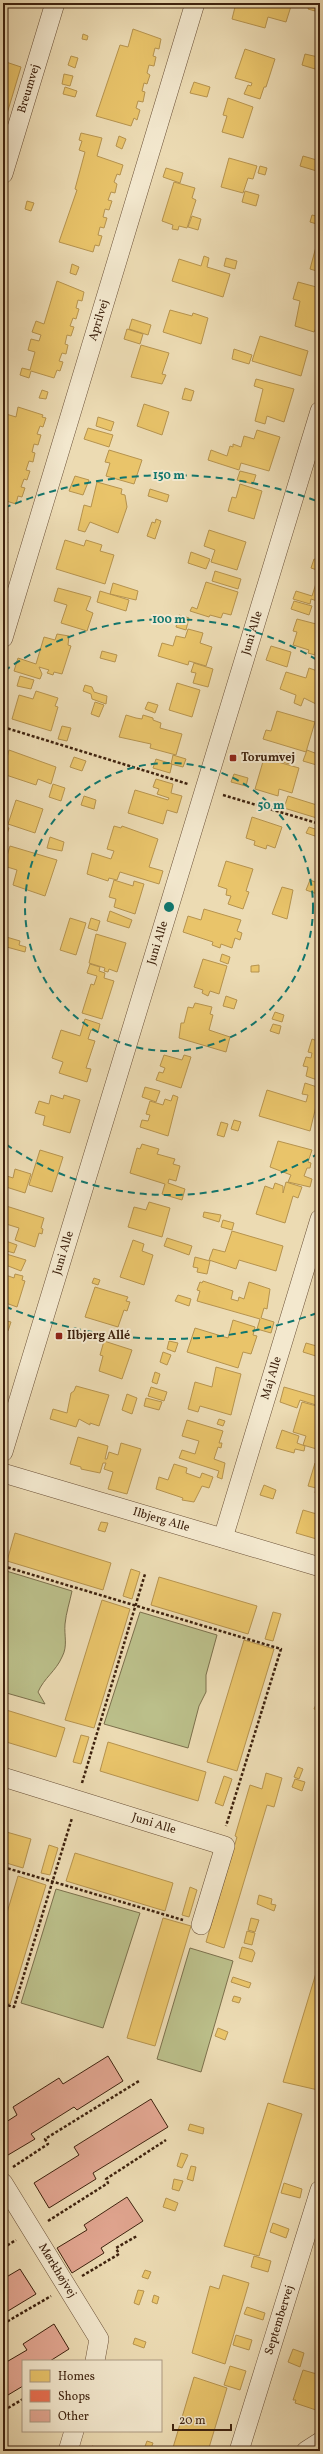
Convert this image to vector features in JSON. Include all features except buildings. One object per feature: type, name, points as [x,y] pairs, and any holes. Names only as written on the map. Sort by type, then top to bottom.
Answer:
[{"type":"street","name":"Breumvej","points":[[3,174],[55,3]]},
{"type":"street","name":"Aprilvej","points":[[3,638],[195,3]]},
{"type":"street","name":"Juni Alle","points":[[3,1452],[206,790],[320,411]]},
{"type":"street","name":"Maj Alle","points":[[223,1538],[320,1218]]},
{"type":"street","name":"Ilbjerg Alle","points":[[3,1473],[320,1567]]},
{"type":"street","name":"Juni Alle","points":[[3,1777],[220,1844]]},
{"type":"street","points":[[201,1925],[225,1846],[220,1844]]},
{"type":"street","name":"Mørkhøjvej","points":[[6,2176],[32,2231],[99,2339],[95,2360]]},
{"type":"street","name":"Septembervej","points":[[239,2451],[320,2190]]},
{"type":"street","points":[[68,2451],[74,2432]]},
{"type":"street","points":[[306,2451],[320,2442]]},
{"type":"path","points":[[3,726],[320,824]]},
{"type":"path","points":[[3,1566],[281,1649],[220,1844]]},
{"type":"path","points":[[3,1867],[201,1925]]},
{"type":"path","points":[[6,2176],[48,2144],[45,2139],[139,2081]]},
{"type":"path","points":[[32,2231],[108,2183],[106,2179],[166,2140]]},
{"type":"path","points":[[3,2324],[118,2254],[116,2248],[137,2236]]},
{"type":"path","points":[[8,2408],[22,2400]]},
{"type":"green space","points":[[3,1570],[72,1591],[66,1620],[64,1653],[57,1666],[43,1683],[38,1692],[45,1704],[3,1692]]},
{"type":"green space","points":[[140,1612],[217,1635],[206,1675],[206,1692],[199,1706],[188,1748],[104,1724]]},
{"type":"green space","points":[[56,1889],[140,1913],[103,2028],[21,2003]]},
{"type":"green space","points":[[190,1948],[233,1961],[201,2072],[157,2059]]},
{"type":"place","name":"Torumvej","points":[[233,758]]},
{"type":"place","name":"Ilbjerg Allé","points":[[59,1336]]}]
